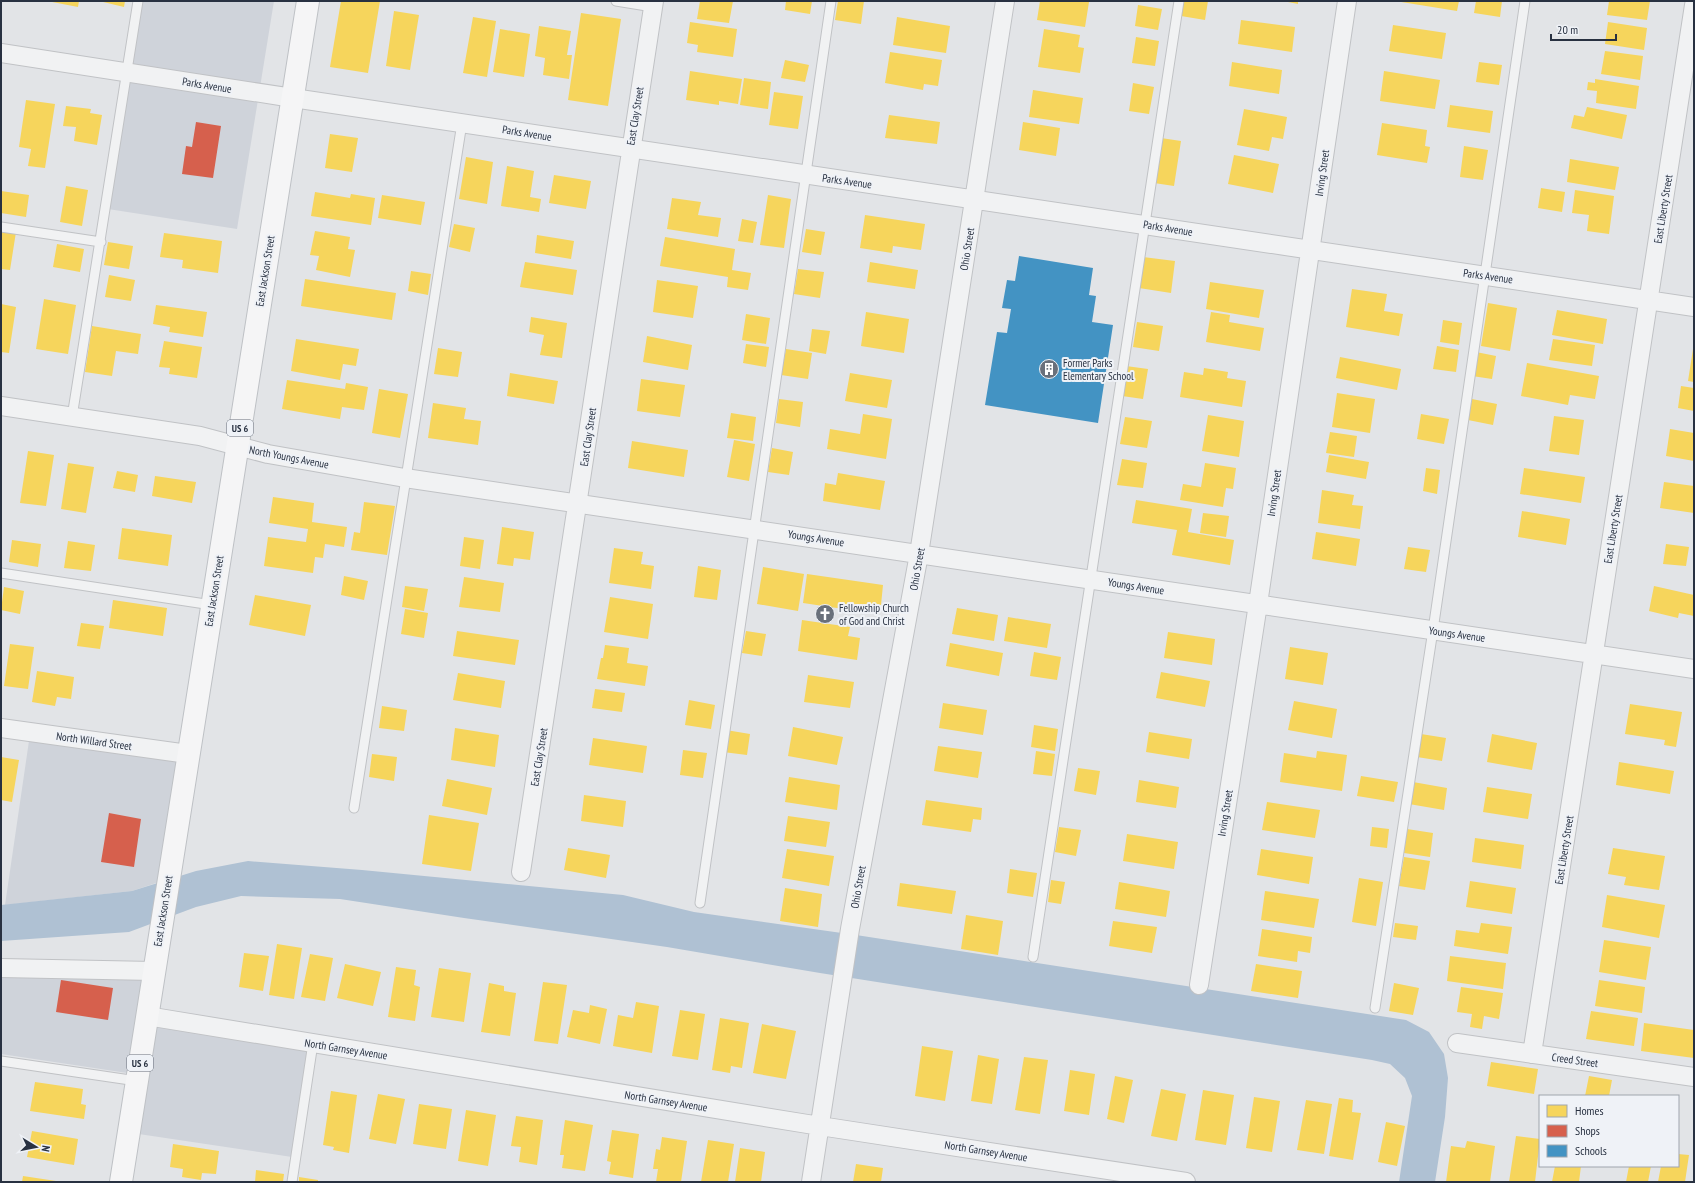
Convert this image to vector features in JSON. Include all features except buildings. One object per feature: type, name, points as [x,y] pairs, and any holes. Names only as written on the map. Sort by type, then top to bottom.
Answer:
[{"type":"main road","name":"East Jackson Street","points":[[121,1182],[308,1]]},
{"type":"street","name":"Ohio Street","points":[[811,1182],[850,929],[920,554],[1006,1]]},
{"type":"street","name":"Irving Street","points":[[1199,985],[1258,604],[1347,1]]},
{"type":"street","name":"East Clay Street","points":[[521,872],[653,4]]},
{"type":"street","name":"East Liberty Street","points":[[1532,1054],[1694,4]]},
{"type":"street","name":"Parks Avenue","points":[[1,53],[292,98],[1694,307]]},
{"type":"street","name":"North Youngs Avenue","points":[[1,406],[200,436],[268,454],[405,478],[578,503]]},
{"type":"street","name":"Youngs Avenue","points":[[578,503],[1694,669]]},
{"type":"street","name":"North Willard Street","points":[[1,728],[188,754]]},
{"type":"street","points":[[1,968],[154,971]]},
{"type":"street","name":"North Garnsey Avenue","points":[[147,1016],[820,1126],[1186,1182]]},
{"type":"street","name":"Creed Street","points":[[1457,1043],[1694,1077]]},
{"type":"lane","points":[[72,417],[101,242],[138,1]]},
{"type":"lane","points":[[616,1],[653,4]]},
{"type":"lane","points":[[700,903],[831,1]]},
{"type":"lane","points":[[1033,957],[1179,1]]},
{"type":"lane","points":[[1376,1008],[1525,1]]},
{"type":"lane","points":[[354,808],[462,123]]},
{"type":"lane","points":[[1,227],[101,242]]},
{"type":"lane","points":[[1,573],[212,605]]},
{"type":"lane","points":[[292,1182],[313,1043]]},
{"type":"lane","points":[[1,1061],[137,1081]]},
{"type":"shaded area","points":[[141,1],[274,1],[237,229],[108,209]]},
{"type":"shaded area","points":[[30,734],[191,756],[174,877],[132,891],[5,905]]},
{"type":"shaded area","points":[[1,970],[151,974],[134,1074],[1,1054]]},
{"type":"shaded area","points":[[150,1019],[309,1045],[292,1157],[132,1133]]},
{"type":"water","points":[[248,861],[362,870],[623,895],[694,912],[856,935],[1406,1020],[1429,1032],[1444,1054],[1448,1078],[1445,1117],[1435,1182],[1399,1182],[1412,1096],[1405,1078],[1390,1064],[1372,1060],[820,973],[667,947],[340,899],[241,896],[196,907],[129,932],[1,941],[1,905],[132,891],[196,871]]},
{"type":"place","name":"Former Parks Elementary School","points":[[1049,369]]},
{"type":"place","name":"Fellowship Church of God and Christ","points":[[825,614]]}]
